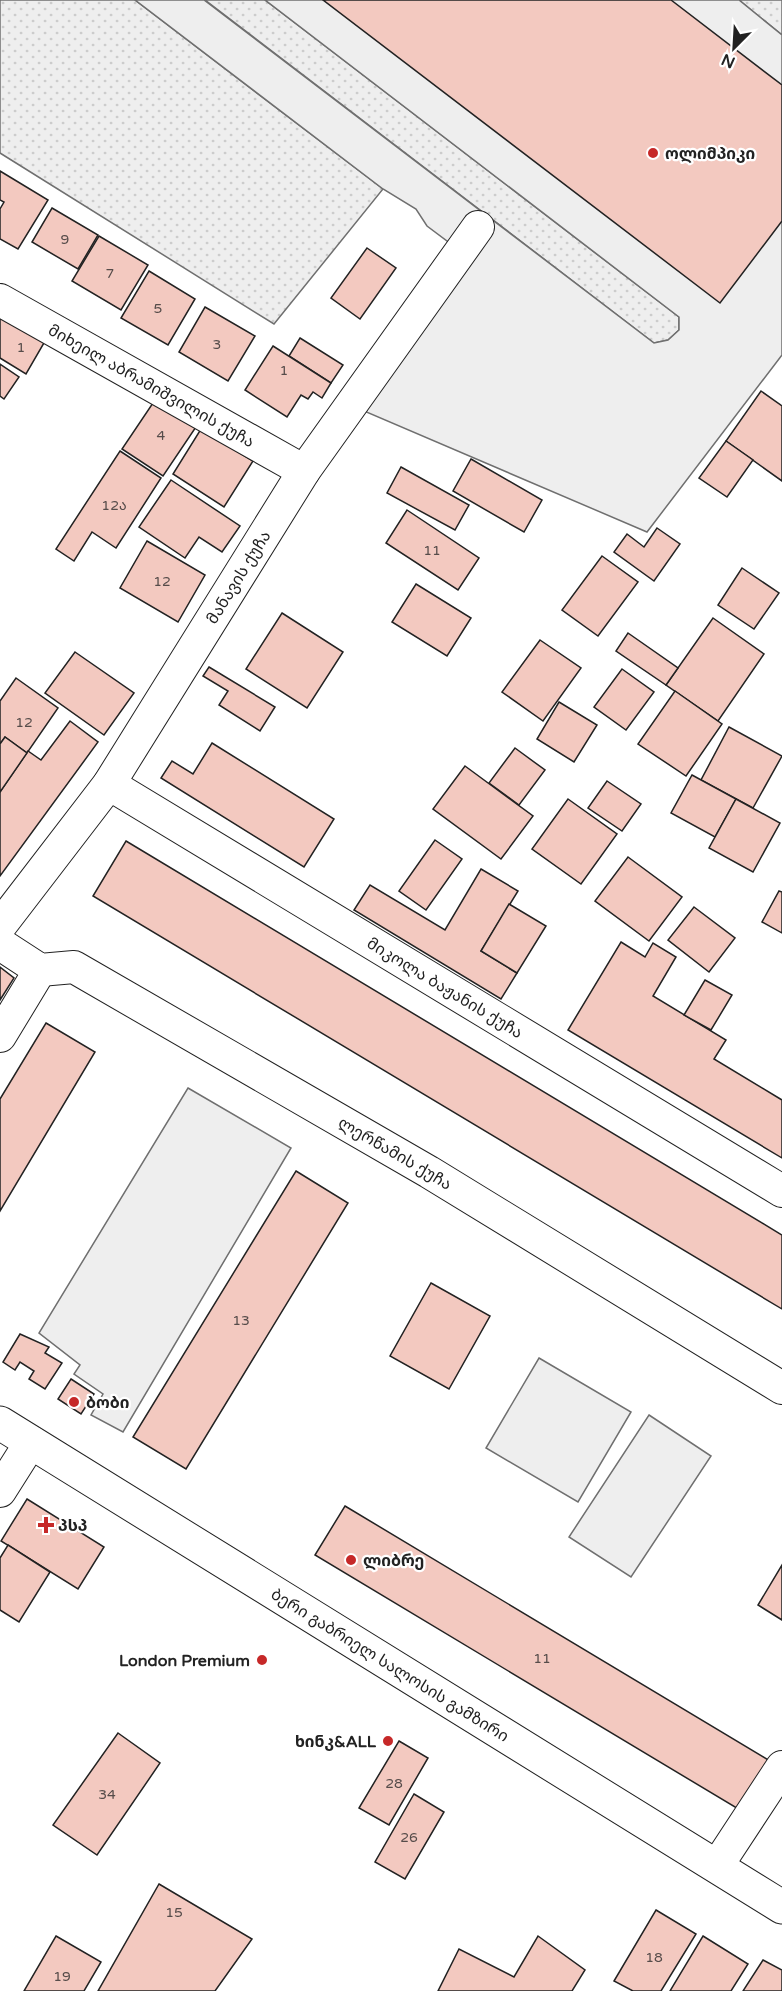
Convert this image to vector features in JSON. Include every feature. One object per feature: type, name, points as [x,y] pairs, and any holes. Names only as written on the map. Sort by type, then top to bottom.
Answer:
[{"type":"main road","name":"ბერი გაბრიელ სალოსის გამზირი","points":[[0,1423],[782,1907]]},
{"type":"street","name":"მანავის ქუჩა","points":[[0,926],[109,784],[304,471],[478,227]]},
{"type":"street","name":"მიხეილ აბრამიშვილის ქუჩა","points":[[0,300],[304,471]]},
{"type":"street","name":"მიკოლა ბაჟანის ქუჩა","points":[[109,784],[782,1191]]},
{"type":"street","points":[[0,945],[39,970],[0,1036]]},
{"type":"street","name":"ლერწამის ქუჩა","points":[[39,970],[74,967],[429,1172],[782,1388]]},
{"type":"street","points":[[0,1491],[31,1442]]},
{"type":"street","points":[[717,1866],[782,1767]]},
{"type":"shaded area","points":[[0,0],[135,0],[383,189],[274,324],[0,153]]},
{"type":"shaded area","points":[[135,0],[204,0],[654,343],[668,340],[679,330],[679,317],[265,0],[739,0],[782,35],[782,355],[647,532],[364,411],[471,259],[427,226],[416,209],[383,189]]},
{"type":"shaded area","points":[[205,0],[265,0],[679,317],[679,330],[668,340],[654,343]]},
{"type":"shaded area","points":[[739,0],[782,0],[782,35]]},
{"type":"shaded area","points":[[188,1088],[291,1148],[123,1432],[91,1415],[103,1394],[74,1374],[80,1365],[39,1333]]},
{"type":"shaded area","points":[[539,1358],[631,1412],[578,1502],[486,1448]]},
{"type":"shaded area","points":[[649,1415],[711,1456],[631,1577],[569,1537]]},
{"type":"building","name":"ოლიმპიკი","points":[[323,0],[671,0],[782,85],[782,221],[720,303]]},
{"type":"building","points":[[0,171],[48,200],[18,249],[0,239],[0,209],[4,202],[0,200]]},
{"type":"building","points":[[52,208],[98,235],[78,269],[32,242]]},
{"type":"building","points":[[99,236],[148,265],[121,310],[72,281]]},
{"type":"building","points":[[367,248],[396,268],[360,319],[331,298]]},
{"type":"building","points":[[149,271],[195,299],[168,345],[121,318]]},
{"type":"building","points":[[0,307],[48,336],[26,374],[0,358]]},
{"type":"building","points":[[205,307],[255,336],[228,381],[179,352]]},
{"type":"building","points":[[300,338],[343,365],[331,383],[289,356]]},
{"type":"building","points":[[273,346],[331,383],[322,398],[313,392],[308,399],[301,395],[287,417],[245,390]]},
{"type":"building","points":[[0,364],[19,377],[4,399],[0,396]]},
{"type":"building","points":[[761,391],[782,406],[782,481],[726,441]]},
{"type":"building","points":[[159,394],[200,421],[163,476],[122,449]]},
{"type":"building","points":[[201,429],[253,461],[224,507],[173,474]]},
{"type":"building","points":[[726,441],[753,460],[727,497],[699,478]]},
{"type":"building","points":[[120,451],[161,478],[116,548],[92,532],[74,561],[56,549]]},
{"type":"building","points":[[471,459],[542,500],[524,532],[453,491]]},
{"type":"building","points":[[401,467],[469,505],[455,530],[387,493]]},
{"type":"building","points":[[171,480],[240,526],[222,552],[199,537],[185,558],[139,527]]},
{"type":"building","points":[[407,510],[479,558],[458,590],[386,543]]},
{"type":"building","points":[[657,528],[680,544],[654,581],[614,552],[627,534],[644,547]]},
{"type":"building","points":[[147,541],[205,575],[178,622],[120,588]]},
{"type":"building","points":[[602,556],[638,582],[598,636],[562,610]]},
{"type":"building","points":[[742,568],[779,593],[754,629],[718,605]]},
{"type":"building","points":[[416,584],[471,618],[447,656],[392,622]]},
{"type":"building","points":[[282,613],[343,652],[307,708],[246,669]]},
{"type":"building","points":[[713,618],[764,654],[718,721],[666,685]]},
{"type":"building","points":[[628,633],[678,668],[666,685],[616,651]]},
{"type":"building","points":[[540,640],[581,668],[543,721],[502,692]]},
{"type":"building","points":[[75,652],[134,693],[104,735],[45,693]]},
{"type":"building","points":[[209,667],[275,707],[260,731],[219,705],[228,691],[203,676]]},
{"type":"building","points":[[622,669],[654,692],[626,730],[594,707]]},
{"type":"building","points":[[16,678],[58,708],[27,753],[5,737],[0,744],[0,701]]},
{"type":"building","points":[[675,691],[722,724],[686,776],[638,744]]},
{"type":"building","points":[[559,702],[597,725],[574,762],[537,739]]},
{"type":"building","points":[[70,721],[98,742],[0,876],[0,792],[28,751],[41,760]]},
{"type":"building","points":[[729,727],[782,756],[753,808],[701,780]]},
{"type":"building","points":[[5,737],[27,753],[0,792],[0,744]]},
{"type":"building","points":[[212,743],[334,819],[304,867],[161,778],[172,761],[193,774]]},
{"type":"building","points":[[515,748],[545,770],[519,805],[489,783]]},
{"type":"building","points":[[465,766],[533,816],[501,859],[433,809]]},
{"type":"building","points":[[692,775],[736,799],[715,837],[671,813]]},
{"type":"building","points":[[607,781],[641,804],[622,831],[588,808]]},
{"type":"building","points":[[568,799],[617,834],[581,884],[532,849]]},
{"type":"building","points":[[736,799],[780,823],[753,872],[709,848]]},
{"type":"building","points":[[435,840],[462,859],[426,910],[399,891]]},
{"type":"building","points":[[126,841],[782,1235],[782,1309],[93,896]]},
{"type":"building","points":[[628,857],[682,897],[649,941],[595,901]]},
{"type":"building","points":[[481,869],[518,891],[481,951],[517,973],[501,999],[354,910],[370,885],[445,930]]},
{"type":"building","points":[[779,891],[782,892],[782,933],[762,922]]},
{"type":"building","points":[[509,904],[546,926],[517,973],[481,951]]},
{"type":"building","points":[[694,907],[735,938],[709,972],[668,940]]},
{"type":"building","points":[[621,942],[645,957],[653,943],[676,957],[653,996],[726,1040],[714,1059],[782,1100],[782,1158],[568,1030]]},
{"type":"building","points":[[0,967],[14,978],[0,1000]]},
{"type":"building","points":[[705,980],[732,995],[711,1030],[684,1015]]},
{"type":"building","points":[[46,1023],[95,1052],[0,1211],[0,1099]]},
{"type":"building","points":[[296,1171],[348,1203],[186,1469],[133,1437]]},
{"type":"building","points":[[431,1283],[490,1316],[449,1389],[390,1356]]},
{"type":"building","points":[[20,1334],[49,1347],[45,1353],[62,1363],[45,1389],[29,1379],[34,1371],[20,1362],[15,1370],[3,1362]]},
{"type":"building","points":[[71,1379],[94,1394],[81,1414],[58,1399]]},
{"type":"building","points":[[27,1499],[104,1547],[78,1589],[1,1541]]},
{"type":"building","points":[[345,1506],[770,1761],[740,1810],[315,1555]]},
{"type":"building","points":[[8,1545],[50,1572],[19,1622],[0,1610],[0,1558]]},
{"type":"building","points":[[782,1565],[782,1620],[758,1605]]},
{"type":"building","points":[[118,1733],[160,1763],[97,1855],[53,1825]]},
{"type":"building","points":[[399,1741],[428,1758],[389,1825],[359,1808]]},
{"type":"building","points":[[414,1794],[444,1812],[405,1879],[375,1862]]},
{"type":"building","points":[[159,1884],[252,1939],[215,1991],[98,1991]]},
{"type":"building","points":[[656,1910],[696,1934],[661,1991],[633,1991],[614,1981]]},
{"type":"building","points":[[56,1936],[101,1962],[84,1991],[24,1991]]},
{"type":"building","points":[[538,1936],[585,1970],[572,1991],[438,1991],[459,1949],[514,1977]]},
{"type":"building","points":[[703,1936],[748,1964],[731,1991],[670,1991]]},
{"type":"building","points":[[763,1960],[782,1970],[782,1991],[743,1991]]},
{"type":"place","name":"ოლიმპიკი","points":[[653,153]]},
{"type":"place","name":"ბობი","points":[[74,1402]]},
{"type":"place","name":"პსპ","points":[[46,1525]]},
{"type":"place","name":"ლიბრე","points":[[351,1560]]},
{"type":"place","name":"London Premium","points":[[262,1660]]},
{"type":"place","name":"ხინკ&ALL","points":[[388,1741]]}]
